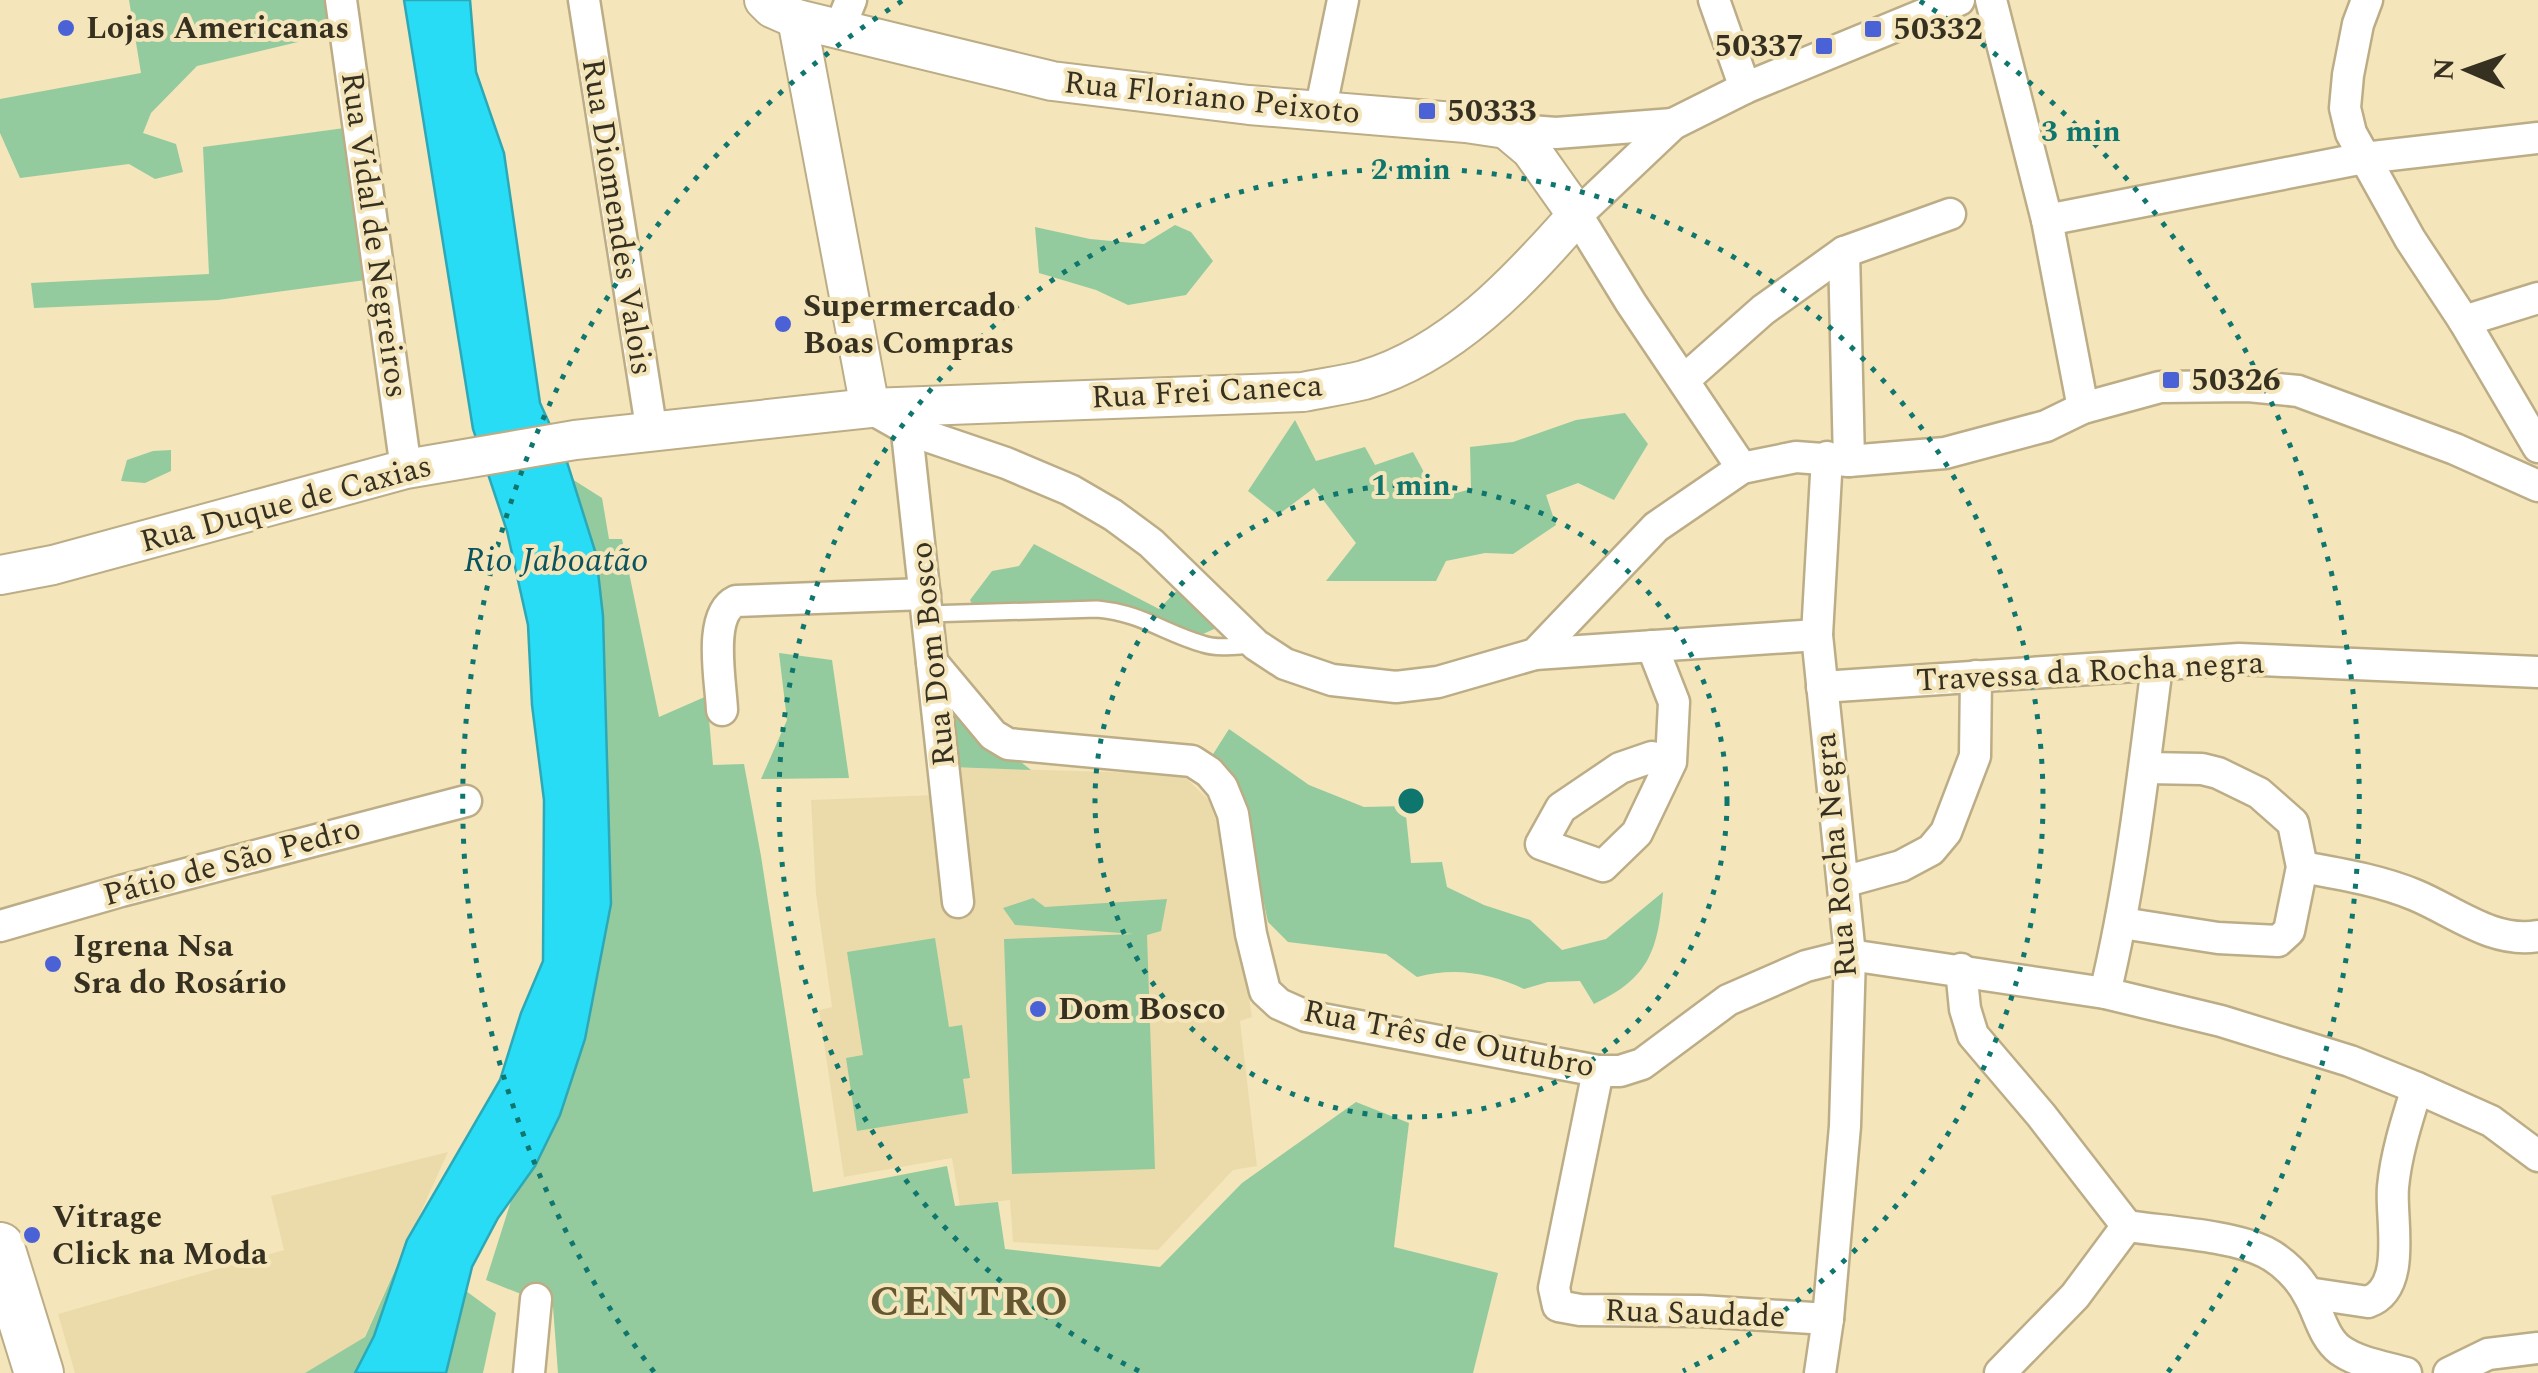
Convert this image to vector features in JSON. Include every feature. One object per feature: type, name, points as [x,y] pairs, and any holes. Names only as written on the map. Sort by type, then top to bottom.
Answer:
[{"type":"main road","points":[[0,1248],[39,1373]]},
{"type":"street","name":"Rua Vidal de Negreiros","points":[[342,0],[406,469]]},
{"type":"street","name":"Rua Diomendes Valois","points":[[584,0],[652,433]]},
{"type":"street","name":"Rua Floriano Peixoto","points":[[764,0],[797,19],[845,15],[1052,81],[1506,130],[1571,133],[1673,124]]},
{"type":"street","points":[[1320,112],[1342,0]]},
{"type":"street","points":[[1714,0],[1745,88]]},
{"type":"street","name":"Rua Frei Caneca","points":[[575,440],[894,415],[1303,392],[1366,379],[1418,357],[1459,332],[1673,124],[1892,12],[1959,0]]},
{"type":"street","points":[[1991,0],[2047,220],[2083,408]]},
{"type":"street","points":[[2366,0],[2358,24],[2345,108],[2351,133],[2410,239],[2464,321],[2538,447]]},
{"type":"street","points":[[797,19],[894,415],[1054,483],[1113,515],[1151,542],[1256,644],[1285,664],[1332,680],[1396,687],[1438,682],[1535,654],[1817,636]]},
{"type":"street","points":[[1506,130],[1531,150],[1577,215],[1742,468]]},
{"type":"street","points":[[2047,220],[2364,158],[2538,138]]},
{"type":"street","points":[[1684,380],[1763,310],[1844,252],[1950,214]]},
{"type":"street","name":"Rua Rocha Negra","points":[[1820,1373],[1845,1126],[1850,954],[1817,636],[1838,459],[1844,252]]},
{"type":"street","points":[[2464,321],[2538,298]]},
{"type":"street","points":[[1535,654],[1656,527],[1742,468],[1796,457],[1838,459],[1945,453],[2046,426],[2083,408],[2160,388],[2248,386],[2298,391],[2455,449],[2538,486]]},
{"type":"street","name":"Rua Dom Bosco","points":[[894,415],[926,604],[958,902]]},
{"type":"street","name":"Rua Duque de Caxias","points":[[0,576],[406,469],[575,440]]},
{"type":"street","points":[[722,710],[718,622],[726,606],[736,601],[926,604]]},
{"type":"street","points":[[1652,646],[1674,702],[1672,762]]},
{"type":"street","name":"Travessa da Rocha negra","points":[[1822,688],[2239,659],[2538,672]]},
{"type":"street","name":"Rua Três de Outubro","points":[[932,662],[993,735],[1008,744],[1192,761],[1209,772],[1222,787],[1236,826],[1257,968],[1265,991],[1279,1004],[1306,1016],[1598,1071],[1631,1068],[1728,1000],[1806,966],[1850,954],[2105,993],[2222,1021],[2350,1061],[2416,1088],[2491,1121],[2538,1156]]},
{"type":"street","points":[[2105,993],[2122,923],[2157,666]]},
{"type":"street","points":[[1844,882],[1901,866],[1930,850],[1946,832],[1974,756],[1976,676]]},
{"type":"street","points":[[2122,923],[2218,938],[2278,941],[2289,931],[2302,867],[2294,823],[2259,793],[2202,769],[2146,768]]},
{"type":"street","name":"Pátio de São Pedro","points":[[0,926],[466,801]]},
{"type":"street","points":[[2302,867],[2362,878],[2415,895],[2490,931],[2513,937],[2538,936]]},
{"type":"street","points":[[1962,969],[1965,1009],[1973,1035],[2127,1226],[2242,1244],[2264,1252],[2288,1268],[2308,1293],[2325,1332],[2338,1349],[2406,1373]]},
{"type":"street","name":"Rua Saudade","points":[[1598,1071],[1554,1288],[1555,1302],[1561,1308],[1828,1319]]},
{"type":"street","points":[[2308,1293],[2368,1302],[2381,1294],[2396,1249],[2392,1188],[2416,1088]]},
{"type":"street","points":[[2000,1373],[2074,1296],[2127,1226]]},
{"type":"street","points":[[529,1373],[536,1299]]},
{"type":"street","points":[[2449,1373],[2488,1354],[2538,1348]]},
{"type":"lane","points":[[926,604],[1122,611],[1206,646],[1256,644]]},
{"type":"shaded area","name":"Dom Bosco","points":[[941,767],[1182,774],[1221,812],[1252,1017],[1240,1021],[1257,1166],[1233,1170],[1158,1250],[1013,1242],[1010,1200],[960,1206],[952,1158],[844,1177],[819,1010],[832,1007],[816,894],[811,800],[934,795]]},
{"type":"shaded area","points":[[448,1152],[348,1373],[75,1373],[58,1314],[284,1250],[271,1196]]},
{"type":"green space","points":[[129,0],[334,0],[340,32],[197,66],[151,113],[143,133],[176,144],[183,172],[155,179],[129,164],[20,178],[0,133],[0,99],[141,73]]},
{"type":"green space","points":[[352,127],[373,279],[218,300],[34,308],[31,283],[209,274],[203,147]]},
{"type":"green space","points":[[1175,225],[1191,232],[1213,261],[1186,295],[1128,305],[1096,290],[1039,273],[1035,227],[1090,239],[1144,244]]},
{"type":"green space","points":[[1625,413],[1648,444],[1614,500],[1578,483],[1546,495],[1556,525],[1513,554],[1485,553],[1446,561],[1436,581],[1326,581],[1356,543],[1314,488],[1278,515],[1248,491],[1295,420],[1316,461],[1365,447],[1375,465],[1413,452],[1438,498],[1471,489],[1470,447],[1513,442],[1576,420]]},
{"type":"green space","points":[[171,450],[171,471],[145,483],[121,481],[127,460],[153,451]]},
{"type":"green space","points":[[572,479],[602,498],[609,539],[622,539],[659,717],[707,696],[713,765],[744,764],[813,1192],[947,1166],[955,1206],[998,1202],[1005,1249],[1160,1267],[1242,1183],[1356,1102],[1409,1123],[1394,1247],[1498,1273],[1473,1373],[558,1373],[553,1307],[486,1280],[512,1198],[547,1142],[585,1039],[611,904],[603,616],[596,554]]},
{"type":"green space","points":[[1034,544],[1159,609],[1183,584],[1223,625],[1203,634],[1089,603],[974,608],[970,600],[992,571],[1019,566]]},
{"type":"green space","points":[[779,653],[832,660],[849,778],[761,779],[787,720]]},
{"type":"green space","points":[[950,693],[997,743],[1031,770],[950,767]]},
{"type":"green space","points":[[1229,729],[1309,785],[1364,807],[1405,806],[1411,863],[1442,862],[1447,887],[1484,905],[1530,920],[1562,950],[1606,939],[1663,892],[1658,930],[1648,960],[1628,984],[1594,1004],[1580,981],[1548,982],[1524,989],[1472,973],[1417,977],[1386,954],[1288,942],[1268,922],[1244,811],[1210,759]]},
{"type":"green space","points":[[1033,898],[1045,907],[1167,899],[1161,931],[1147,935],[1155,1169],[1012,1174],[1004,939],[1134,934],[1015,925],[1003,908]]},
{"type":"green space","points":[[935,938],[949,1027],[962,1025],[970,1078],[963,1079],[968,1113],[857,1131],[846,1058],[863,1055],[847,952]]},
{"type":"green space","points":[[400,1259],[374,1336],[355,1373],[305,1373],[365,1337]]},
{"type":"green space","points":[[466,1291],[496,1313],[483,1373],[446,1373]]},
{"type":"water","name":"Rio Jaboatão","points":[[404,0],[470,0],[476,72],[504,153],[540,403],[567,462],[596,554],[603,616],[611,904],[585,1039],[560,1115],[535,1166],[498,1218],[472,1267],[446,1373],[355,1373],[374,1336],[407,1240],[500,1080],[521,1013],[543,961],[544,800],[532,705],[528,625],[507,531],[473,429]]},
{"type":"place","name":"Lojas Americanas","points":[[66,28]]},
{"type":"place","name":"50332","points":[[1873,29]]},
{"type":"place","name":"50337","points":[[1824,46]]},
{"type":"place","name":"50333","points":[[1427,111]]},
{"type":"place","name":"Supermercado Boas Compras","points":[[783,324]]},
{"type":"place","name":"50326","points":[[2171,380]]},
{"type":"place","name":"Igrena Nsa Sra do Rosário","points":[[53,964]]},
{"type":"place","name":"Dom Bosco","points":[[1038,1009]]},
{"type":"place","name":"Vitrage Click na Moda","points":[[32,1235]]},
{"type":"district","name":"CENTRO","points":[[970,1302]]}]
